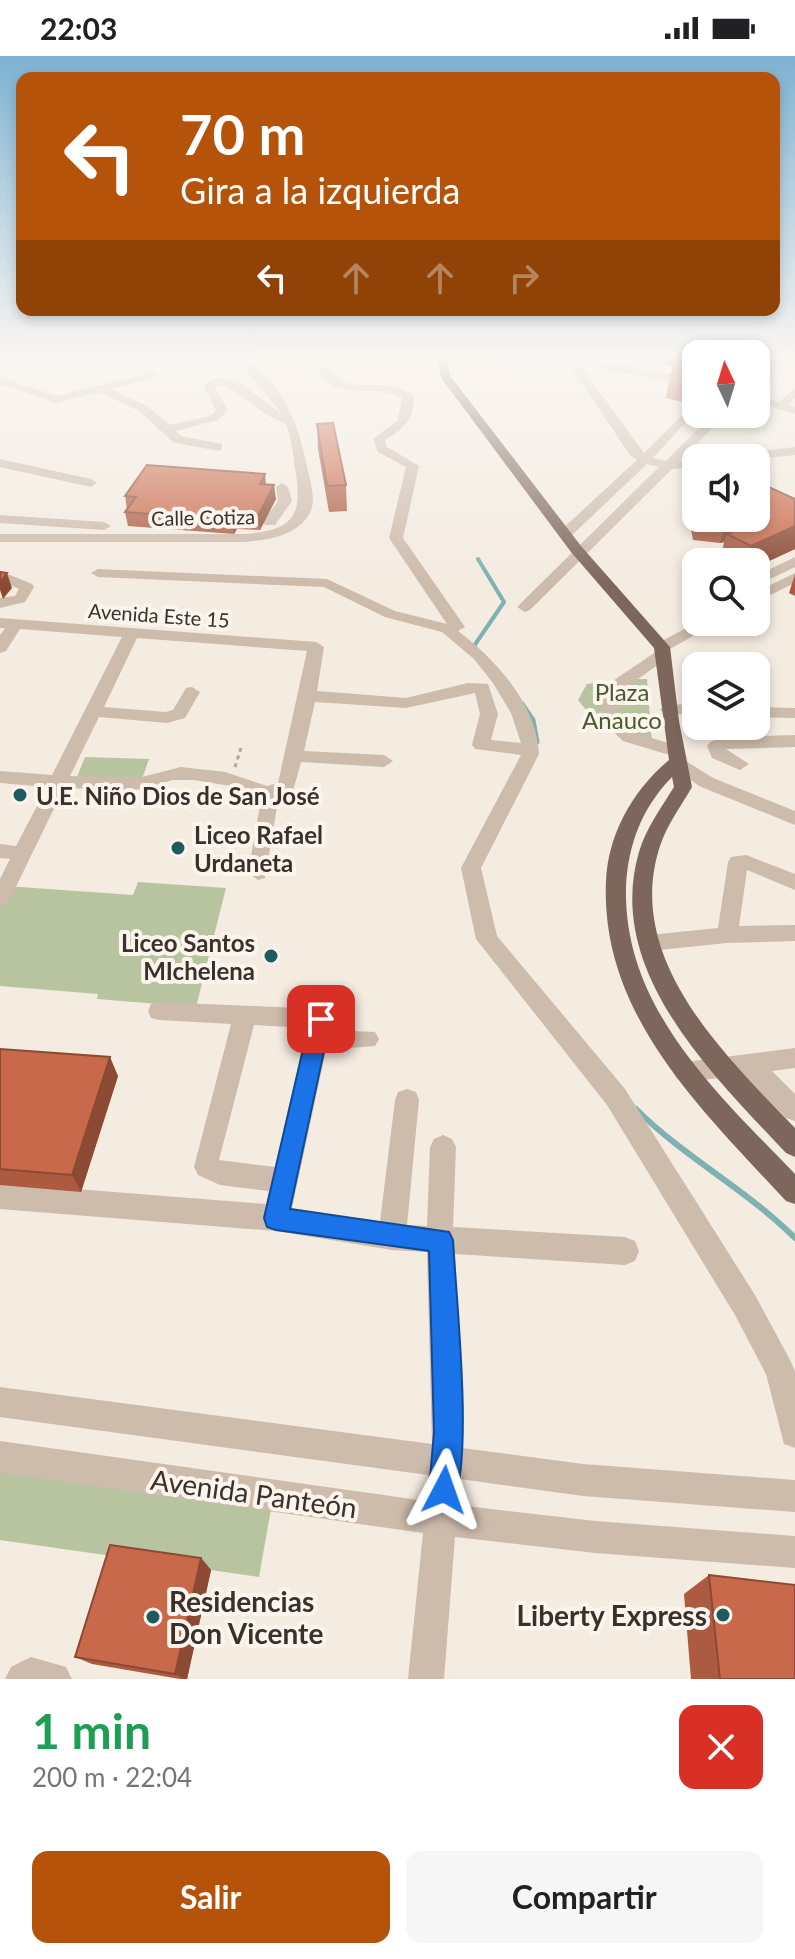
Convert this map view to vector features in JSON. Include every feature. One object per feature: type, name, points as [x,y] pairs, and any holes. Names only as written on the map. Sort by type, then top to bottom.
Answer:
[{"type":"main road","points":[[487,432],[576,549],[659,646],[683,787],[655,833],[647,856],[644,907],[649,943],[667,992],[722,1067],[795,1145]]},
{"type":"main road","points":[[677,756],[629,824],[619,850],[614,904],[625,965],[637,997],[685,1072],[795,1192]]},
{"type":"street","points":[[172,432],[177,439],[218,447]]},
{"type":"street","points":[[270,522],[284,494],[306,501],[293,432]]},
{"type":"street","points":[[98,573],[327,583],[390,614],[447,629],[457,627],[396,538],[413,466],[382,449],[379,439],[395,432]]},
{"type":"street","points":[[620,432],[634,452],[644,460],[669,467],[682,465]]},
{"type":"street","points":[[565,534],[670,432]]},
{"type":"street","points":[[525,607],[576,549],[669,467],[703,432]]},
{"type":"street","points":[[770,454],[795,451]]},
{"type":"street","points":[[0,463],[91,483]]},
{"type":"street","name":"Calle Cotiza","points":[[0,538],[269,536],[297,521],[305,510],[306,501]]},
{"type":"street","points":[[0,519],[108,526],[113,528],[112,538]]},
{"type":"street","points":[[770,574],[795,561]]},
{"type":"street","points":[[0,575],[27,587],[20,599],[0,603]]},
{"type":"street","points":[[770,590],[795,577]]},
{"type":"street","points":[[0,648],[7,624]]},
{"type":"street","name":"Avenida Este 15","points":[[7,624],[316,647],[308,696]]},
{"type":"street","points":[[682,626],[613,689],[608,718],[616,731],[641,744],[677,756],[795,810]]},
{"type":"street","points":[[447,629],[453,637],[473,649],[518,709],[530,732],[530,750],[471,868],[487,939],[616,1097],[776,1360],[795,1433]]},
{"type":"street","points":[[0,899],[132,633]]},
{"type":"street","points":[[659,646],[682,635]]},
{"type":"street","points":[[0,777],[145,783],[168,774],[187,773],[267,792],[286,787],[308,696],[406,703],[468,688],[482,688],[489,714],[481,745],[530,750]]},
{"type":"street","points":[[93,711],[167,718],[179,714],[192,692]]},
{"type":"street","points":[[669,715],[682,713]]},
{"type":"street","points":[[669,715],[682,718]]},
{"type":"street","points":[[770,717],[794,726]]},
{"type":"street","points":[[770,723],[794,726]]},
{"type":"street","points":[[740,764],[718,754],[716,746],[794,726]]},
{"type":"street","points":[[293,756],[384,761]]},
{"type":"street","points":[[677,756],[706,782],[795,818]]},
{"type":"street","points":[[258,873],[269,820],[271,798],[267,792]]},
{"type":"street","points":[[0,851],[22,854]]},
{"type":"street","points":[[727,935],[738,862],[746,862],[795,882]]},
{"type":"street","points":[[649,943],[727,935],[795,933]]},
{"type":"street","points":[[159,1011],[321,1019],[276,1218]]},
{"type":"street","points":[[245,1014],[206,1161],[207,1167],[220,1173],[284,1180]]},
{"type":"street","points":[[317,1040],[367,1039]]},
{"type":"street","points":[[685,1072],[795,1058]]},
{"type":"street","points":[[749,1064],[795,1110]]},
{"type":"street","points":[[392,1237],[407,1100]]},
{"type":"street","points":[[426,1679],[446,1462],[441,1240],[443,1147]]},
{"type":"street","points":[[0,1196],[276,1218],[392,1237],[625,1251]]},
{"type":"street","points":[[0,1402],[583,1480],[795,1496]]},
{"type":"street","name":"Avenida Panteón","points":[[0,1457],[442,1520],[652,1545],[795,1552]]},
{"type":"street","points":[[23,1679],[31,1675],[54,1679]]},
{"type":"path","points":[[230,781],[241,748]]},
{"type":"green space","name":"Plaza Anauco","points":[[647,679],[652,744],[595,721],[578,700],[587,684]]},
{"type":"green space","points":[[85,757],[149,759],[142,779],[77,777]]},
{"type":"green space","points":[[138,882],[226,888],[196,1007],[97,999],[98,994],[0,986],[0,899],[6,886],[133,895]]},
{"type":"green space","points":[[0,1472],[271,1509],[259,1577],[0,1540]]},
{"type":"building","points":[[318,432],[335,432],[346,485],[327,486]]},
{"type":"building","points":[[147,465],[265,474],[260,484],[274,485],[258,516],[235,514],[232,520],[125,512],[136,497],[125,496]]},
{"type":"building","points":[[770,487],[795,499],[795,526],[751,546],[727,534],[770,532]]},
{"type":"building","points":[[0,1049],[110,1057],[72,1175],[0,1169]]},
{"type":"building","name":"Residencias Don Vicente","points":[[110,1545],[201,1558],[175,1674],[75,1657]]},
{"type":"building","points":[[709,1575],[795,1585],[795,1679],[720,1679]]},
{"type":"waterway","points":[[477,650],[474,646],[504,602],[478,559]]},
{"type":"waterway","points":[[522,704],[533,720],[537,742]]},
{"type":"waterway","points":[[636,1109],[795,1238]]},
{"type":"place","name":"U.E. Niño Dios de San José","points":[[20,795]]},
{"type":"place","name":"Liceo Rafael Urdaneta","points":[[178,848]]},
{"type":"place","name":"Liceo Santos MIchelena","points":[[271,956]]},
{"type":"place","name":"Liberty Express","points":[[723,1615]]},
{"type":"place","name":"Residencias Don Vicente","points":[[153,1617]]},
{"type":"route","points":[[321,1019],[276,1218],[392,1237],[441,1240],[448,1432],[444,1490]]}]
